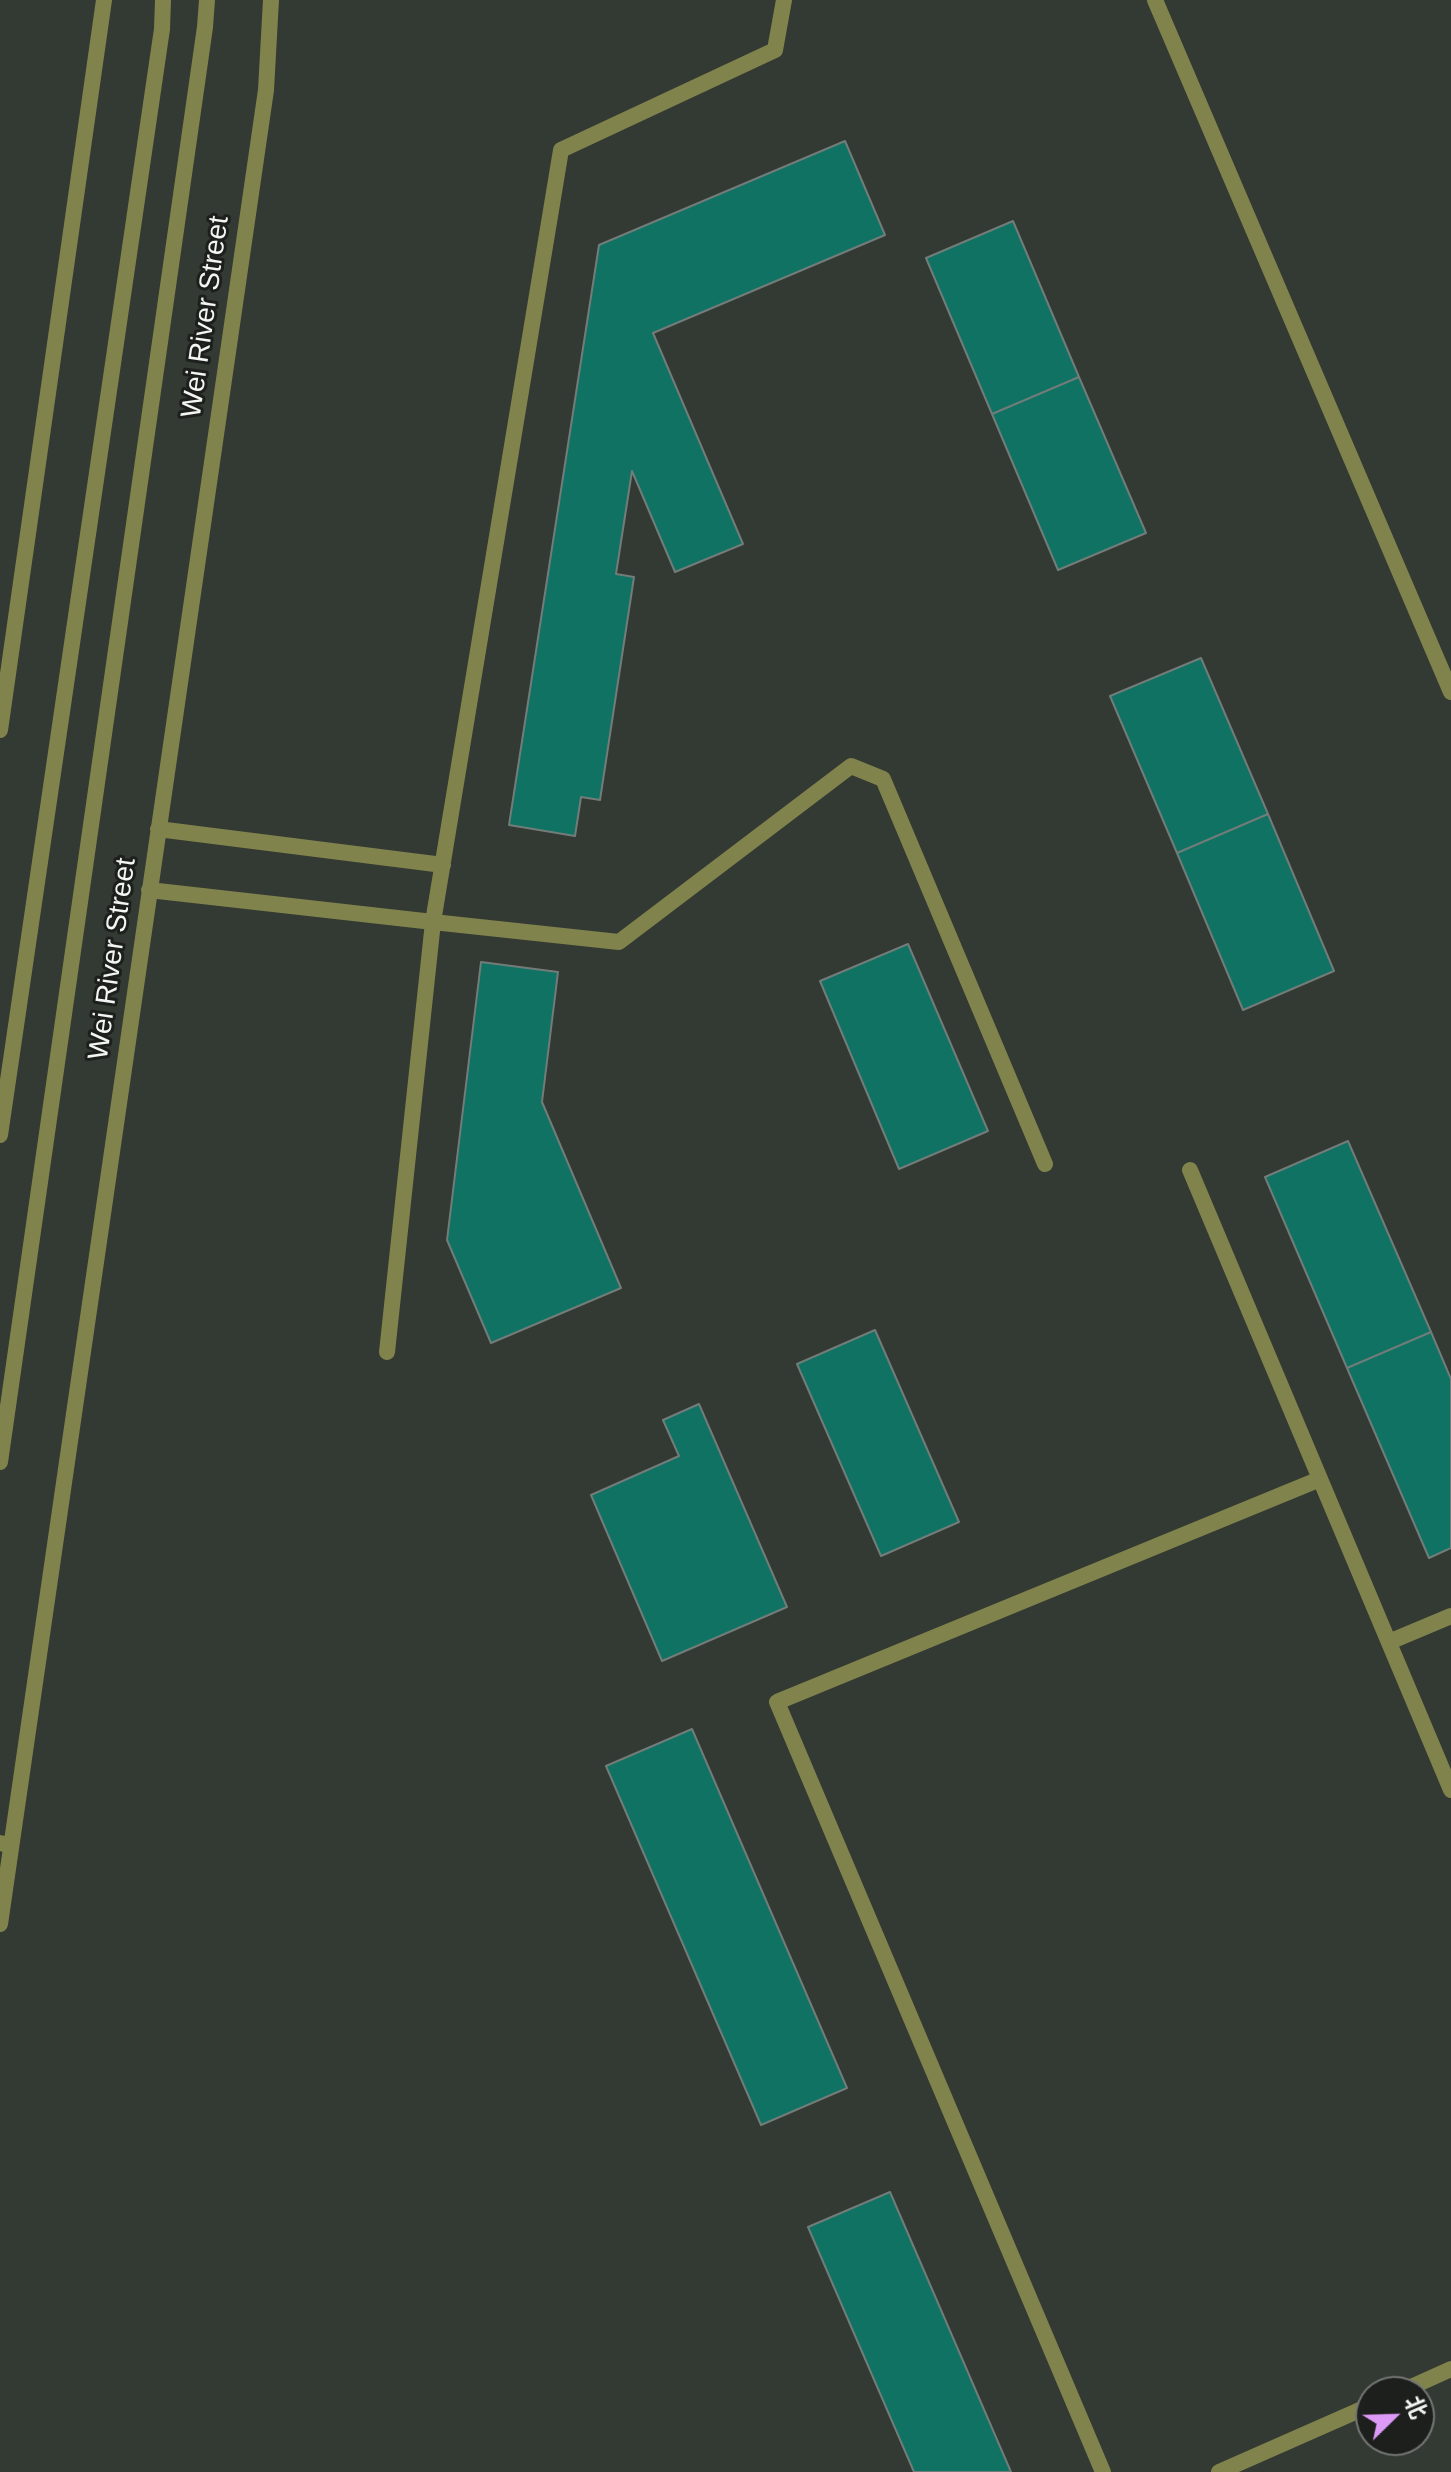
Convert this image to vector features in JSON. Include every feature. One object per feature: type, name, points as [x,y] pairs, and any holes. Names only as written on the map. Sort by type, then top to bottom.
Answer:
[{"type":"street","points":[[0,730],[104,0]]},
{"type":"street","points":[[0,1135],[162,29],[163,0]]},
{"type":"street","name":"Wei River Street","points":[[0,1462],[207,0]]},
{"type":"street","name":"Wei River Street","points":[[0,1924],[6,1844],[266,90],[271,0]]},
{"type":"street","points":[[387,1352],[433,922],[561,150],[775,50],[784,0]]},
{"type":"street","points":[[1155,0],[1451,692]]},
{"type":"street","points":[[149,890],[619,942],[851,766],[883,779],[1045,1164]]},
{"type":"street","points":[[158,829],[443,865]]},
{"type":"street","points":[[1190,1170],[1451,1790]]},
{"type":"street","points":[[1103,2472],[777,1702],[1320,1479]]},
{"type":"street","points":[[1389,1642],[1451,1616]]},
{"type":"street","points":[[1219,2472],[1355,2412]]},
{"type":"building","points":[[845,141],[885,235],[653,333],[743,544],[675,572],[632,471],[616,574],[634,577],[600,800],[581,797],[575,836],[509,825],[599,245]]},
{"type":"building","points":[[1013,221],[1079,377],[992,414],[926,258]]},
{"type":"building","points":[[1079,377],[1146,533],[1058,570],[992,414]]},
{"type":"building","points":[[1201,658],[1268,814],[1177,853],[1110,696]]},
{"type":"building","points":[[1268,814],[1334,971],[1243,1010],[1177,853]]},
{"type":"building","points":[[908,944],[988,1131],[899,1169],[820,981]]},
{"type":"building","points":[[481,962],[558,972],[542,1102],[621,1288],[491,1343],[447,1240]]},
{"type":"building","points":[[1348,1141],[1431,1332],[1347,1368],[1265,1177]]},
{"type":"building","points":[[875,1330],[959,1522],[881,1556],[797,1364]]},
{"type":"building","points":[[1431,1332],[1451,1379],[1451,1548],[1429,1558],[1347,1368]]},
{"type":"building","points":[[699,1404],[787,1607],[662,1661],[591,1495],[679,1456],[663,1420]]},
{"type":"building","points":[[692,1729],[847,2088],[761,2125],[606,1766]]},
{"type":"building","points":[[890,2192],[1011,2472],[914,2472],[808,2227]]}]
